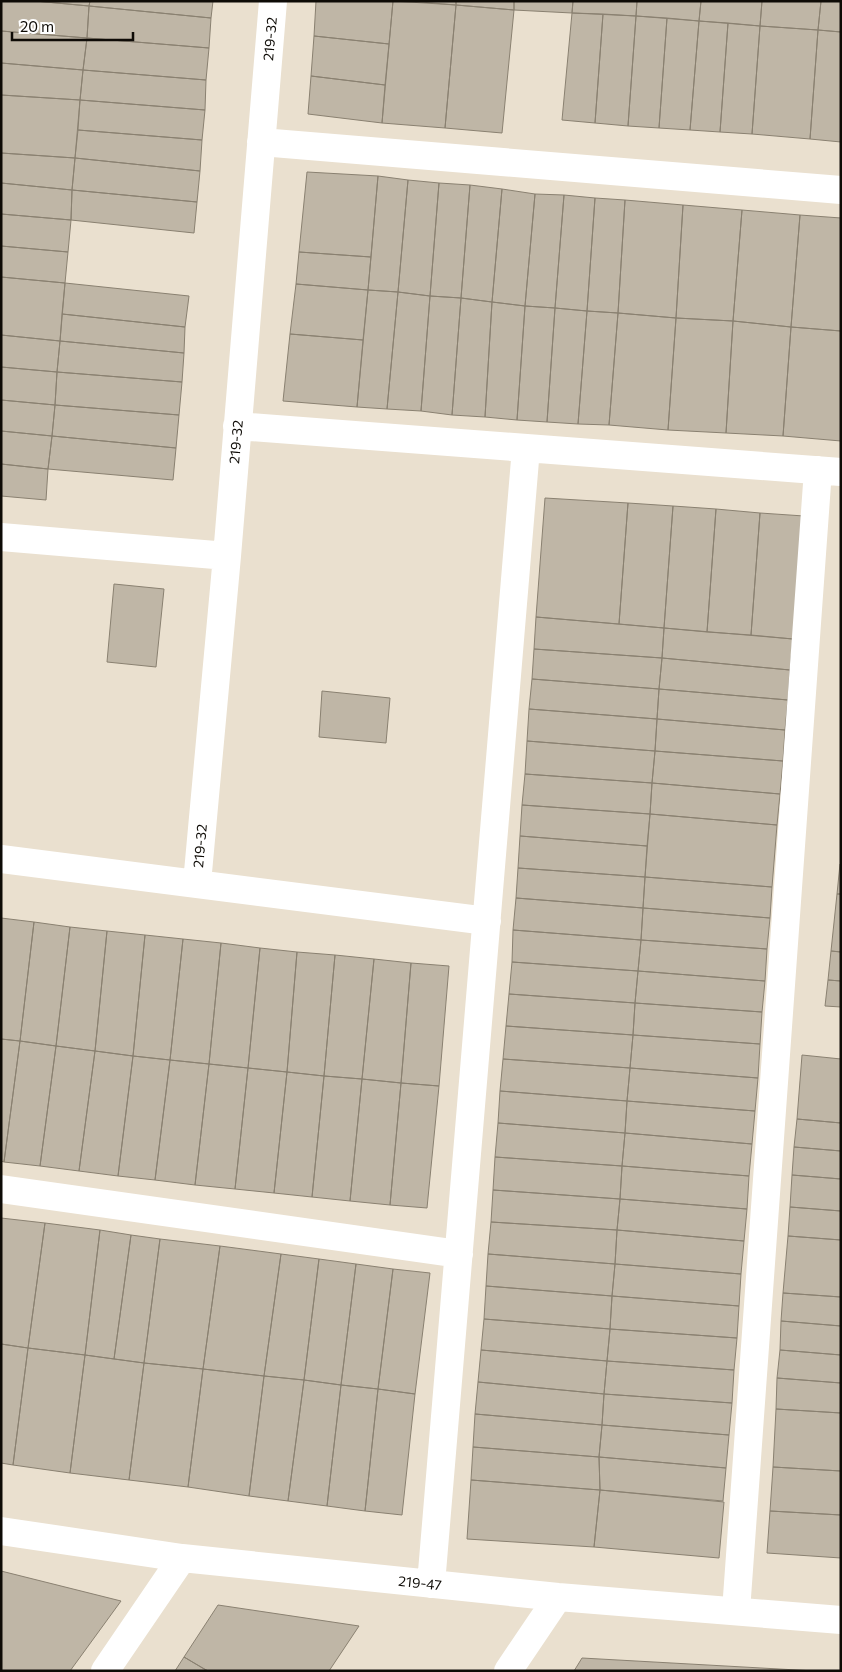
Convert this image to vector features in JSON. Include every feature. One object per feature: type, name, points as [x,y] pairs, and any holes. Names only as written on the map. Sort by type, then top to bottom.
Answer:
[{"type":"street","name":"219-32","points":[[197,883],[273,1]]},
{"type":"street","points":[[261,142],[841,190]]},
{"type":"street","points":[[237,426],[829,471],[736,1611]]},
{"type":"street","points":[[431,1584],[526,448]]},
{"type":"street","points":[[1,536],[226,556]]},
{"type":"street","points":[[1,859],[487,921]]},
{"type":"street","points":[[1,1189],[459,1254]]},
{"type":"street","name":"219-47","points":[[1,1531],[182,1558],[558,1597],[841,1620]]},
{"type":"street","points":[[105,1671],[182,1558]]},
{"type":"street","points":[[508,1671],[558,1597]]},
{"type":"building","points":[[1,1],[35,1],[89,6],[87,38],[1,31]]},
{"type":"building","points":[[35,1],[90,1],[89,6]]},
{"type":"building","points":[[90,1],[213,1],[211,18],[89,6]]},
{"type":"building","points":[[316,1],[393,1],[389,44],[314,36]]},
{"type":"building","points":[[393,1],[456,5],[445,128],[382,123]]},
{"type":"building","points":[[409,1],[456,1],[456,5]]},
{"type":"building","points":[[456,1],[514,1],[514,10],[456,5]]},
{"type":"building","points":[[514,1],[573,1],[572,13],[514,10]]},
{"type":"building","points":[[573,1],[637,1],[636,16],[572,13]]},
{"type":"building","points":[[637,1],[701,1],[699,21],[636,16]]},
{"type":"building","points":[[701,1],[762,1],[760,26],[699,21]]},
{"type":"building","points":[[762,1],[821,1],[818,30],[760,26]]},
{"type":"building","points":[[821,1],[841,1],[841,32],[818,30]]},
{"type":"building","points":[[456,5],[514,10],[502,133],[445,128]]},
{"type":"building","points":[[89,6],[211,18],[209,48],[87,38]]},
{"type":"building","points":[[572,13],[603,14],[595,123],[562,120]]},
{"type":"building","points":[[603,14],[636,16],[628,126],[595,123]]},
{"type":"building","points":[[636,16],[667,18],[659,128],[628,126]]},
{"type":"building","points":[[667,18],[699,21],[690,130],[659,128]]},
{"type":"building","points":[[699,21],[728,23],[720,132],[690,130]]},
{"type":"building","points":[[728,23],[760,26],[752,134],[720,132]]},
{"type":"building","points":[[760,26],[818,30],[810,139],[752,134]]},
{"type":"building","points":[[818,30],[841,32],[841,142],[810,139]]},
{"type":"building","points":[[1,31],[87,38],[83,70],[1,63]]},
{"type":"building","points":[[314,36],[389,44],[385,85],[311,76]]},
{"type":"building","points":[[87,38],[209,48],[206,80],[83,70]]},
{"type":"building","points":[[1,63],[83,70],[80,100],[1,95]]},
{"type":"building","points":[[83,70],[206,80],[205,110],[80,100]]},
{"type":"building","points":[[311,76],[385,85],[382,123],[308,114]]},
{"type":"building","points":[[1,95],[80,100],[75,158],[1,153]]},
{"type":"building","points":[[80,100],[205,110],[202,140],[78,130]]},
{"type":"building","points":[[78,130],[202,140],[200,171],[75,158]]},
{"type":"building","points":[[1,153],[75,158],[72,190],[1,183]]},
{"type":"building","points":[[75,158],[200,171],[197,202],[72,190]]},
{"type":"building","points":[[307,172],[378,176],[371,257],[299,252]]},
{"type":"building","points":[[378,176],[408,180],[398,292],[368,290]]},
{"type":"building","points":[[408,180],[439,183],[430,296],[398,292]]},
{"type":"building","points":[[1,183],[72,190],[71,220],[1,214]]},
{"type":"building","points":[[439,183],[470,185],[461,298],[430,296]]},
{"type":"building","points":[[470,185],[502,189],[492,302],[461,298]]},
{"type":"building","points":[[502,189],[535,194],[525,306],[492,302]]},
{"type":"building","points":[[72,190],[197,202],[194,233],[71,220]]},
{"type":"building","points":[[535,194],[564,195],[555,308],[525,306]]},
{"type":"building","points":[[564,195],[595,198],[587,311],[555,308]]},
{"type":"building","points":[[595,198],[625,200],[618,313],[587,311]]},
{"type":"building","points":[[625,200],[683,205],[676,318],[618,313]]},
{"type":"building","points":[[683,205],[742,210],[733,321],[676,318]]},
{"type":"building","points":[[742,210],[800,215],[791,327],[733,321]]},
{"type":"building","points":[[1,214],[71,220],[68,252],[1,246]]},
{"type":"building","points":[[800,215],[841,218],[841,331],[791,327]]},
{"type":"building","points":[[1,246],[68,252],[65,283],[1,277]]},
{"type":"building","points":[[299,252],[371,257],[368,290],[296,284]]},
{"type":"building","points":[[1,277],[65,283],[60,341],[1,335]]},
{"type":"building","points":[[65,283],[189,296],[185,327],[62,314]]},
{"type":"building","points":[[296,284],[368,290],[363,340],[290,334]]},
{"type":"building","points":[[368,290],[398,292],[387,409],[357,407]]},
{"type":"building","points":[[398,292],[430,296],[421,411],[387,409]]},
{"type":"building","points":[[430,296],[461,298],[452,415],[421,411]]},
{"type":"building","points":[[461,298],[492,302],[485,417],[452,415]]},
{"type":"building","points":[[492,302],[525,306],[517,420],[485,417]]},
{"type":"building","points":[[525,306],[555,308],[547,422],[517,420]]},
{"type":"building","points":[[555,308],[587,311],[578,424],[547,422]]},
{"type":"building","points":[[587,311],[618,313],[609,425],[578,424]]},
{"type":"building","points":[[618,313],[676,318],[668,430],[609,425]]},
{"type":"building","points":[[62,314],[185,327],[184,353],[60,341]]},
{"type":"building","points":[[676,318],[733,321],[726,433],[668,430]]},
{"type":"building","points":[[733,321],[791,327],[783,436],[726,433]]},
{"type":"building","points":[[791,327],[841,331],[841,441],[783,436]]},
{"type":"building","points":[[290,334],[363,340],[357,407],[283,401]]},
{"type":"building","points":[[1,335],[60,341],[57,372],[1,367]]},
{"type":"building","points":[[60,341],[184,353],[182,382],[57,372]]},
{"type":"building","points":[[1,367],[57,372],[55,405],[1,400]]},
{"type":"building","points":[[57,372],[182,382],[179,415],[55,405]]},
{"type":"building","points":[[1,400],[55,405],[52,436],[1,431]]},
{"type":"building","points":[[55,405],[179,415],[176,448],[52,436]]},
{"type":"building","points":[[1,431],[52,436],[48,469],[1,464]]},
{"type":"building","points":[[52,436],[176,448],[173,480],[48,469]]},
{"type":"building","points":[[1,464],[48,469],[46,500],[1,496]]},
{"type":"building","points":[[545,498],[628,503],[619,624],[536,617]]},
{"type":"building","points":[[628,503],[673,506],[664,628],[619,624]]},
{"type":"building","points":[[673,506],[716,509],[707,632],[664,628]]},
{"type":"building","points":[[716,509],[760,513],[751,635],[707,632]]},
{"type":"building","points":[[760,513],[804,516],[793,639],[751,635]]},
{"type":"building","points":[[114,584],[164,589],[156,667],[107,662]]},
{"type":"building","points":[[536,617],[664,628],[662,658],[534,649]]},
{"type":"building","points":[[664,628],[793,639],[790,670],[662,658]]},
{"type":"building","points":[[534,649],[662,658],[659,689],[532,679]]},
{"type":"building","points":[[662,658],[790,670],[788,700],[659,689]]},
{"type":"building","points":[[532,679],[659,689],[657,719],[529,709]]},
{"type":"building","points":[[659,689],[788,700],[785,730],[657,719]]},
{"type":"building","points":[[322,691],[390,698],[386,743],[319,737]]},
{"type":"building","points":[[529,709],[657,719],[655,751],[527,741]]},
{"type":"building","points":[[657,719],[785,730],[783,761],[655,751]]},
{"type":"building","points":[[527,741],[655,751],[652,783],[525,774]]},
{"type":"building","points":[[655,751],[783,761],[780,794],[652,783]]},
{"type":"building","points":[[525,774],[652,783],[650,814],[522,805]]},
{"type":"building","points":[[652,783],[780,794],[777,825],[650,814]]},
{"type":"building","points":[[522,805],[650,814],[647,846],[520,836]]},
{"type":"building","points":[[650,814],[777,825],[772,887],[645,877]]},
{"type":"building","points":[[520,836],[647,846],[645,877],[518,868]]},
{"type":"building","points":[[840,864],[841,894],[837,894]]},
{"type":"building","points":[[518,868],[645,877],[643,908],[516,898]]},
{"type":"building","points":[[645,877],[772,887],[770,918],[643,908]]},
{"type":"building","points":[[837,894],[841,894],[841,952],[831,951]]},
{"type":"building","points":[[516,898],[643,908],[641,940],[513,930]]},
{"type":"building","points":[[643,908],[770,918],[767,949],[641,940]]},
{"type":"building","points":[[1,918],[34,922],[20,1041],[1,1039]]},
{"type":"building","points":[[34,922],[70,927],[56,1046],[20,1041]]},
{"type":"building","points":[[70,927],[107,931],[95,1051],[56,1046]]},
{"type":"building","points":[[513,930],[641,940],[638,971],[512,962]]},
{"type":"building","points":[[107,931],[145,935],[133,1056],[95,1051]]},
{"type":"building","points":[[145,935],[183,939],[170,1060],[133,1056]]},
{"type":"building","points":[[183,939],[221,943],[209,1064],[170,1060]]},
{"type":"building","points":[[641,940],[767,949],[765,981],[638,971]]},
{"type":"building","points":[[221,943],[260,948],[248,1068],[209,1064]]},
{"type":"building","points":[[260,948],[297,952],[287,1072],[248,1068]]},
{"type":"building","points":[[831,951],[841,952],[841,981],[828,980]]},
{"type":"building","points":[[297,952],[335,955],[324,1076],[287,1072]]},
{"type":"building","points":[[335,955],[374,959],[362,1079],[324,1076]]},
{"type":"building","points":[[374,959],[411,963],[401,1083],[362,1079]]},
{"type":"building","points":[[512,962],[638,971],[635,1003],[509,994]]},
{"type":"building","points":[[411,963],[449,966],[439,1086],[401,1083]]},
{"type":"building","points":[[638,971],[765,981],[762,1012],[635,1003]]},
{"type":"building","points":[[828,980],[841,981],[841,1007],[825,1006]]},
{"type":"building","points":[[509,994],[635,1003],[633,1035],[506,1026]]},
{"type":"building","points":[[635,1003],[762,1012],[760,1044],[633,1035]]},
{"type":"building","points":[[506,1026],[633,1035],[630,1068],[503,1059]]},
{"type":"building","points":[[633,1035],[760,1044],[758,1078],[630,1068]]},
{"type":"building","points":[[1,1039],[20,1041],[4,1162],[1,1161]]},
{"type":"building","points":[[20,1041],[56,1046],[40,1166],[4,1162]]},
{"type":"building","points":[[56,1046],[95,1051],[79,1171],[40,1166]]},
{"type":"building","points":[[95,1051],[133,1056],[118,1176],[79,1171]]},
{"type":"building","points":[[802,1055],[841,1059],[841,1123],[797,1119]]},
{"type":"building","points":[[133,1056],[170,1060],[155,1180],[118,1176]]},
{"type":"building","points":[[503,1059],[630,1068],[627,1101],[500,1091]]},
{"type":"building","points":[[170,1060],[209,1064],[195,1185],[155,1180]]},
{"type":"building","points":[[209,1064],[248,1068],[235,1189],[195,1185]]},
{"type":"building","points":[[248,1068],[287,1072],[274,1193],[235,1189]]},
{"type":"building","points":[[630,1068],[758,1078],[755,1111],[627,1101]]},
{"type":"building","points":[[287,1072],[324,1076],[312,1197],[274,1193]]},
{"type":"building","points":[[324,1076],[362,1079],[350,1201],[312,1197]]},
{"type":"building","points":[[362,1079],[401,1083],[390,1205],[350,1201]]},
{"type":"building","points":[[401,1083],[439,1086],[427,1208],[390,1205]]},
{"type":"building","points":[[500,1091],[627,1101],[625,1133],[498,1123]]},
{"type":"building","points":[[627,1101],[755,1111],[752,1144],[625,1133]]},
{"type":"building","points":[[797,1119],[841,1123],[841,1151],[794,1147]]},
{"type":"building","points":[[498,1123],[625,1133],[622,1166],[495,1157]]},
{"type":"building","points":[[625,1133],[752,1144],[749,1176],[622,1166]]},
{"type":"building","points":[[794,1147],[841,1151],[841,1179],[792,1175]]},
{"type":"building","points":[[495,1157],[622,1166],[620,1199],[493,1190]]},
{"type":"building","points":[[622,1166],[749,1176],[747,1209],[620,1199]]},
{"type":"building","points":[[792,1175],[841,1179],[841,1211],[790,1207]]},
{"type":"building","points":[[493,1190],[620,1199],[617,1230],[491,1222]]},
{"type":"building","points":[[620,1199],[747,1209],[744,1241],[617,1230]]},
{"type":"building","points":[[790,1207],[841,1211],[841,1240],[788,1236]]},
{"type":"building","points":[[1,1218],[45,1223],[28,1348],[1,1344]]},
{"type":"building","points":[[491,1222],[617,1230],[615,1264],[488,1254]]},
{"type":"building","points":[[45,1223],[100,1230],[85,1355],[28,1348]]},
{"type":"building","points":[[100,1230],[131,1235],[114,1359],[85,1355]]},
{"type":"building","points":[[617,1230],[744,1241],[741,1274],[615,1264]]},
{"type":"building","points":[[131,1235],[160,1239],[144,1363],[114,1359]]},
{"type":"building","points":[[788,1236],[841,1240],[841,1297],[783,1293]]},
{"type":"building","points":[[160,1239],[220,1246],[203,1369],[144,1363]]},
{"type":"building","points":[[220,1246],[281,1254],[264,1376],[203,1369]]},
{"type":"building","points":[[281,1254],[319,1259],[304,1380],[264,1376]]},
{"type":"building","points":[[488,1254],[615,1264],[612,1296],[486,1286]]},
{"type":"building","points":[[319,1259],[356,1264],[341,1385],[304,1380]]},
{"type":"building","points":[[356,1264],[393,1269],[378,1389],[341,1385]]},
{"type":"building","points":[[615,1264],[741,1274],[739,1306],[612,1296]]},
{"type":"building","points":[[393,1269],[430,1273],[415,1394],[378,1389]]},
{"type":"building","points":[[486,1286],[612,1296],[610,1329],[484,1319]]},
{"type":"building","points":[[783,1293],[841,1297],[841,1326],[781,1321]]},
{"type":"building","points":[[612,1296],[739,1306],[737,1338],[610,1329]]},
{"type":"building","points":[[484,1319],[610,1329],[607,1361],[481,1350]]},
{"type":"building","points":[[781,1321],[841,1326],[841,1355],[780,1350]]},
{"type":"building","points":[[610,1329],[737,1338],[734,1370],[607,1361]]},
{"type":"building","points":[[1,1344],[28,1348],[13,1465],[1,1463]]},
{"type":"building","points":[[28,1348],[85,1355],[70,1473],[13,1465]]},
{"type":"building","points":[[481,1350],[607,1361],[604,1394],[478,1382]]},
{"type":"building","points":[[780,1350],[841,1355],[841,1383],[777,1378]]},
{"type":"building","points":[[85,1355],[144,1363],[129,1480],[70,1473]]},
{"type":"building","points":[[607,1361],[734,1370],[732,1403],[604,1394]]},
{"type":"building","points":[[144,1363],[203,1369],[188,1487],[129,1480]]},
{"type":"building","points":[[203,1369],[264,1376],[249,1496],[188,1487]]},
{"type":"building","points":[[264,1376],[304,1380],[288,1501],[249,1496]]},
{"type":"building","points":[[777,1378],[841,1383],[841,1413],[776,1409]]},
{"type":"building","points":[[304,1380],[341,1385],[327,1506],[288,1501]]},
{"type":"building","points":[[478,1382],[604,1394],[602,1425],[475,1414]]},
{"type":"building","points":[[341,1385],[378,1389],[365,1511],[327,1506]]},
{"type":"building","points":[[378,1389],[415,1394],[402,1515],[365,1511]]},
{"type":"building","points":[[604,1394],[732,1403],[729,1435],[602,1425]]},
{"type":"building","points":[[776,1409],[841,1413],[841,1471],[773,1467]]},
{"type":"building","points":[[475,1414],[602,1425],[599,1457],[473,1447]]},
{"type":"building","points":[[602,1425],[729,1435],[726,1468],[599,1457]]},
{"type":"building","points":[[473,1447],[599,1457],[600,1490],[471,1480]]},
{"type":"building","points":[[599,1457],[726,1468],[723,1501],[600,1490]]},
{"type":"building","points":[[773,1467],[841,1471],[841,1515],[770,1511]]},
{"type":"building","points":[[471,1480],[600,1490],[594,1547],[467,1539]]},
{"type":"building","points":[[600,1490],[724,1502],[719,1558],[594,1547]]},
{"type":"building","points":[[770,1511],[841,1515],[841,1558],[767,1553]]},
{"type":"building","points":[[1,1571],[121,1601],[70,1671],[1,1671]]},
{"type":"building","points":[[218,1605],[359,1626],[329,1671],[208,1671],[184,1657]]},
{"type":"building","points":[[184,1657],[204,1669],[208,1671],[175,1671]]},
{"type":"building","points":[[582,1658],[815,1671],[574,1671]]}]
